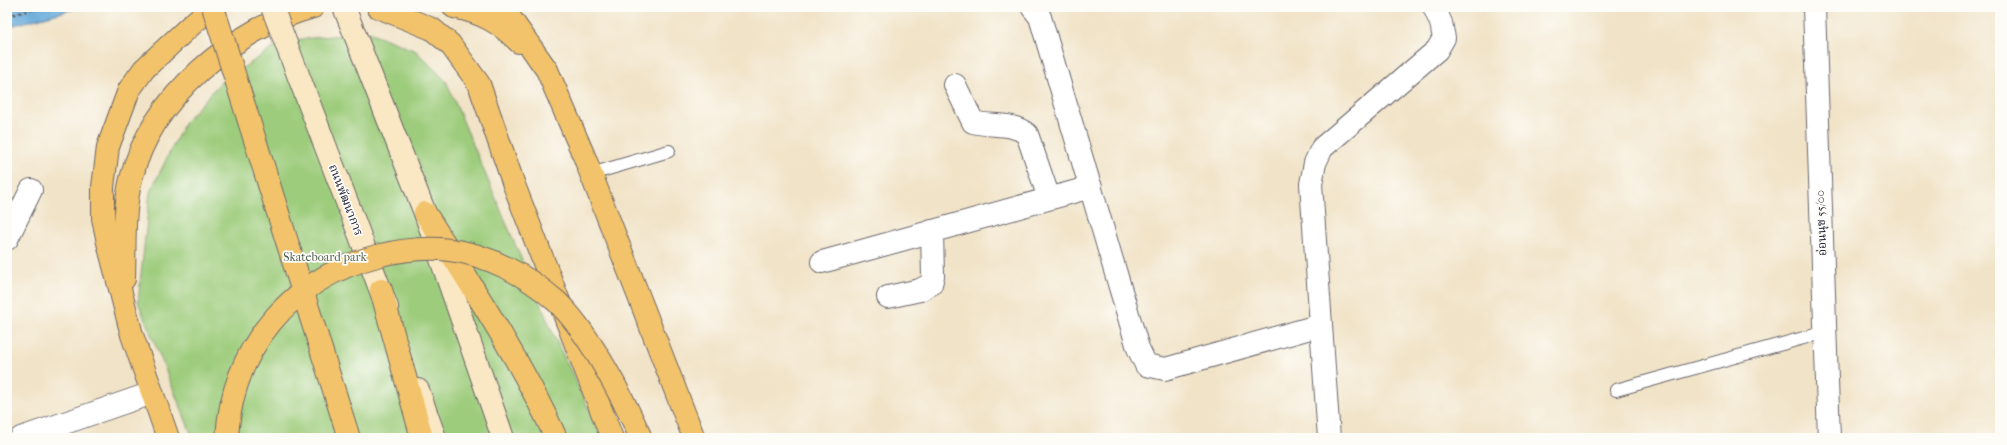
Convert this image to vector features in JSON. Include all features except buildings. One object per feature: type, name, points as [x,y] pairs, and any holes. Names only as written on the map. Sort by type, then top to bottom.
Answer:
[{"type":"main road","points":[[213,7],[349,438]]},
{"type":"main road","points":[[168,438],[132,335],[109,247],[103,218],[103,187],[108,147],[129,90],[144,69],[205,13],[216,7]]},
{"type":"main road","name":"ถนนพัฒนาการ","points":[[272,7],[381,290],[435,438]]},
{"type":"main road","points":[[123,298],[130,184],[142,147],[157,121],[178,92],[235,43],[266,24],[313,7]]},
{"type":"main road","points":[[344,7],[425,213],[503,438]]},
{"type":"main road","points":[[378,7],[432,29],[450,44],[479,84],[514,185],[612,438]]},
{"type":"main road","points":[[454,7],[476,12],[506,30],[547,70]]},
{"type":"main road","points":[[501,7],[547,70],[591,174],[694,438]]},
{"type":"main road","points":[[425,213],[480,298],[520,366],[556,438]]},
{"type":"main road","points":[[227,438],[228,418],[235,390],[246,361],[257,341],[282,309],[324,276],[359,261],[393,252],[426,248],[450,250],[474,255],[492,262],[531,282],[556,301],[575,322],[596,353],[630,413],[641,438]]},
{"type":"main road","points":[[381,290],[422,438]]},
{"type":"street","points":[[1032,7],[1040,17],[1138,348],[1146,365],[1165,369],[1321,325]]},
{"type":"street","points":[[1329,438],[1311,184],[1315,163],[1322,148],[1437,50],[1444,38],[1441,23],[1434,7]]},
{"type":"street","name":"อ่อนนุช 55/00","points":[[1814,7],[1829,438]]},
{"type":"street","points":[[955,85],[973,122],[995,126],[1012,126],[1019,128],[1027,134],[1050,198]]},
{"type":"street","points":[[822,262],[1091,187]]},
{"type":"street","points":[[7,239],[31,190]]},
{"type":"street","points":[[888,297],[920,290],[931,284],[933,276],[932,231]]},
{"type":"street","points":[[21,438],[152,393]]},
{"type":"lane","points":[[591,174],[669,151]]},
{"type":"lane","points":[[1616,390],[1825,332]]},
{"type":"path","points":[[7,16],[43,7]]},
{"type":"green space","name":"Skateboard park","points":[[369,32],[416,51],[446,81],[554,336],[603,438],[193,438],[138,302],[150,192],[185,122],[221,82],[284,41]]},
{"type":"water","points":[[7,7],[82,7],[7,27]]}]
